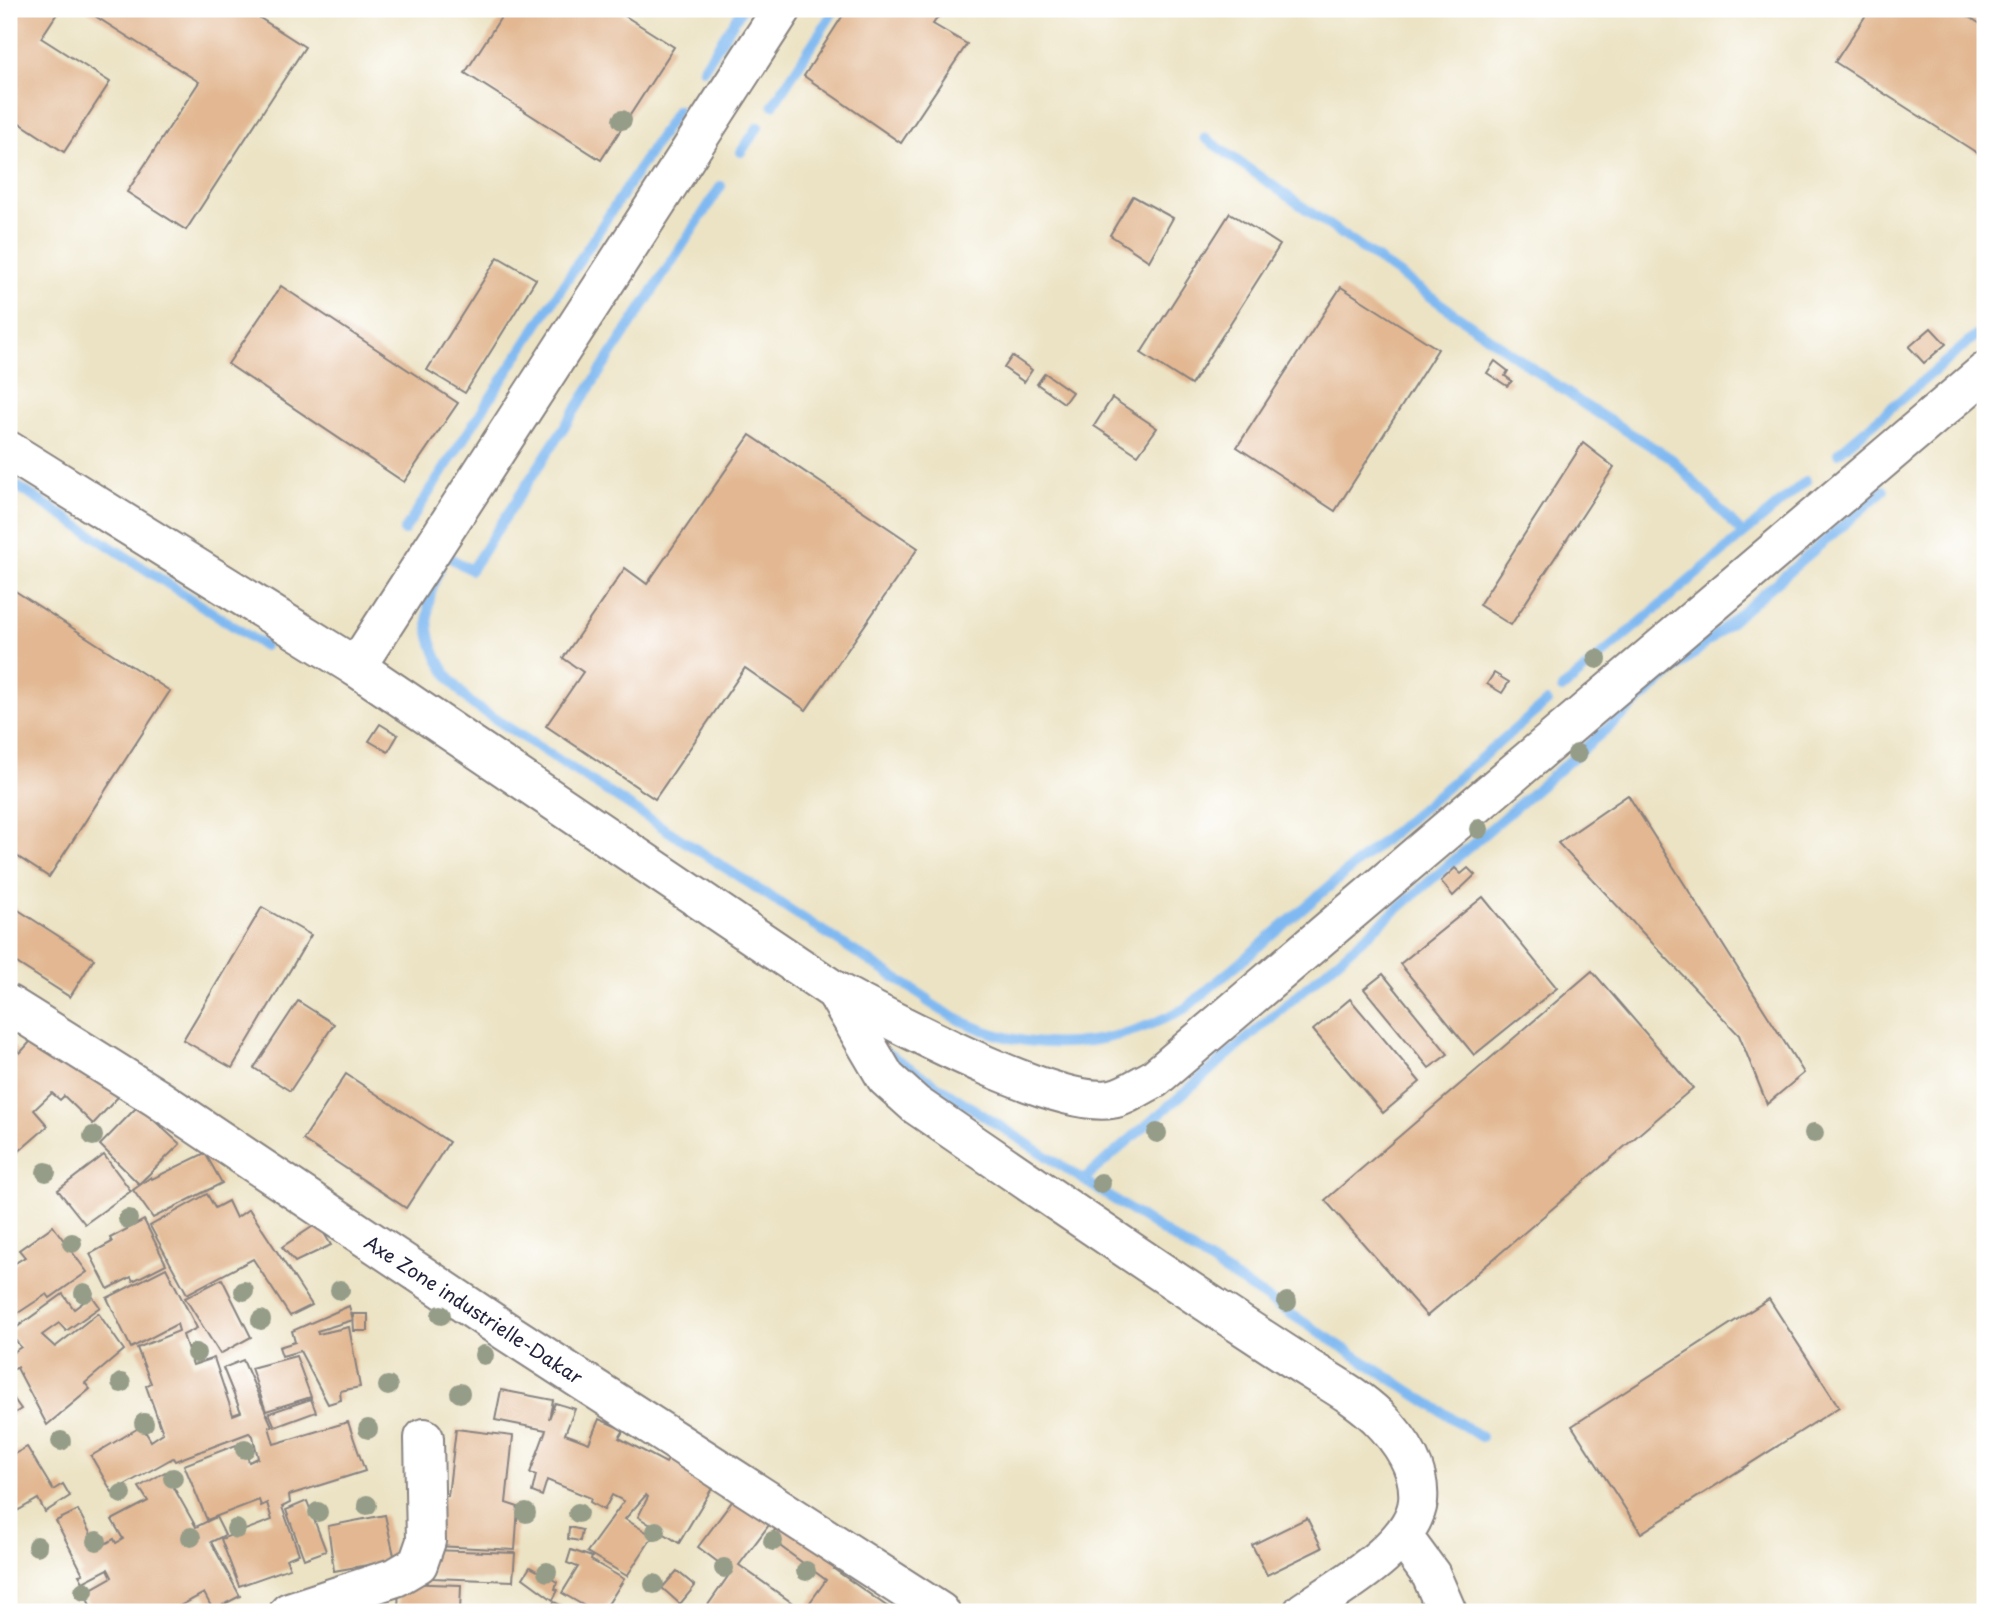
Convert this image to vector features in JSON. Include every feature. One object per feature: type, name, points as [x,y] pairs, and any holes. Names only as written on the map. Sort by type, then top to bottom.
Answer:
[{"type":"main road","points":[[356,667],[782,9]]},
{"type":"main road","points":[[9,451],[356,667],[835,991],[954,1051],[1062,1095],[1110,1099],[1154,1079],[1985,372]]},
{"type":"main road","points":[[835,991],[886,1078],[916,1105],[1142,1260],[1344,1389],[1378,1417],[1402,1444],[1414,1469],[1418,1502],[1403,1537],[1353,1578],[1303,1612]]},
{"type":"main road","name":"Axe Zone industrielle-Dakar","points":[[9,1005],[157,1098],[506,1332],[940,1612]]},
{"type":"main road","points":[[289,1612],[396,1577],[418,1564],[426,1541],[424,1438]]},
{"type":"main road","points":[[1403,1537],[1431,1575],[1447,1612]]},
{"type":"building","points":[[9,9],[60,9],[41,38],[110,82],[64,152],[9,116]]},
{"type":"building","points":[[84,9],[246,9],[305,47],[186,230],[127,192],[199,82]]},
{"type":"building","points":[[501,9],[625,9],[622,14],[674,47],[601,160],[465,73],[505,11]]},
{"type":"building","points":[[847,9],[941,9],[943,10],[933,24],[967,44],[901,143],[804,76]]},
{"type":"building","points":[[1870,9],[1957,9],[1985,27],[1985,158],[1835,62]]},
{"type":"building","points":[[1133,196],[1173,218],[1149,261],[1110,235]]},
{"type":"building","points":[[1230,213],[1280,245],[1191,385],[1141,353]]},
{"type":"building","points":[[498,257],[536,279],[465,393],[427,370]]},
{"type":"building","points":[[281,286],[458,403],[404,482],[228,364]]},
{"type":"building","points":[[1341,287],[1438,349],[1335,511],[1237,447]]},
{"type":"building","points":[[1931,328],[1946,344],[1924,363],[1909,347]]},
{"type":"building","points":[[1012,356],[1032,370],[1024,382],[1004,368]]},
{"type":"building","points":[[1495,361],[1508,371],[1505,376],[1512,381],[1507,386],[1487,373]]},
{"type":"building","points":[[1045,373],[1072,392],[1064,403],[1037,384]]},
{"type":"building","points":[[1112,398],[1157,428],[1138,455],[1094,426]]},
{"type":"building","points":[[750,435],[918,548],[806,710],[745,668],[655,799],[546,726],[583,672],[563,658],[625,568],[647,584]]},
{"type":"building","points":[[1583,443],[1614,467],[1511,625],[1479,605]]},
{"type":"building","points":[[9,587],[170,691],[49,877],[9,851]]},
{"type":"building","points":[[1494,673],[1509,682],[1502,693],[1487,684]]},
{"type":"building","points":[[380,724],[398,735],[388,752],[369,741]]},
{"type":"building","points":[[1628,795],[1804,1073],[1767,1104],[1739,1035],[1558,843]]},
{"type":"building","points":[[1455,868],[1461,874],[1468,868],[1475,875],[1453,896],[1441,881]]},
{"type":"building","points":[[1483,897],[1557,988],[1474,1055],[1400,964]]},
{"type":"building","points":[[9,904],[94,959],[70,997],[9,958]]},
{"type":"building","points":[[262,907],[311,935],[232,1068],[183,1040]]},
{"type":"building","points":[[1592,971],[1693,1088],[1427,1316],[1325,1200]]},
{"type":"building","points":[[1383,974],[1448,1054],[1429,1068],[1364,989]]},
{"type":"building","points":[[1350,999],[1420,1082],[1383,1113],[1313,1030]]},
{"type":"building","points":[[298,1001],[334,1024],[290,1091],[254,1068]]},
{"type":"building","points":[[40,1031],[118,1097],[93,1124],[64,1096],[60,1100],[52,1093],[34,1110],[48,1126],[9,1160],[9,1042],[20,1053]]},
{"type":"building","points":[[346,1074],[449,1142],[406,1208],[303,1140]]},
{"type":"building","points":[[138,1106],[180,1144],[139,1184],[100,1145]]},
{"type":"building","points":[[205,1153],[222,1183],[153,1218],[133,1190],[151,1177],[152,1179]]},
{"type":"building","points":[[104,1155],[131,1191],[85,1224],[58,1190]]},
{"type":"building","points":[[207,1194],[215,1208],[228,1201],[236,1218],[249,1209],[312,1305],[290,1316],[253,1259],[187,1294],[150,1226]]},
{"type":"building","points":[[144,1220],[166,1264],[133,1281],[131,1277],[108,1289],[90,1254],[112,1242],[110,1238]]},
{"type":"building","points":[[318,1223],[331,1245],[295,1262],[282,1247]]},
{"type":"building","points":[[53,1226],[87,1272],[50,1298],[47,1294],[9,1319],[9,1267],[25,1257],[19,1250]]},
{"type":"building","points":[[166,1268],[197,1328],[183,1335],[193,1365],[214,1358],[233,1415],[241,1412],[223,1368],[243,1360],[272,1426],[269,1427],[274,1444],[348,1422],[365,1471],[289,1495],[290,1503],[282,1507],[299,1554],[286,1559],[290,1568],[239,1586],[221,1539],[272,1520],[267,1503],[261,1506],[259,1500],[207,1520],[184,1465],[236,1445],[239,1455],[246,1452],[249,1462],[258,1458],[253,1436],[249,1433],[175,1461],[173,1458],[112,1492],[91,1456],[142,1426],[151,1441],[163,1433],[146,1386],[151,1383],[137,1348],[179,1331],[177,1324],[131,1348],[107,1298]]},
{"type":"building","points":[[222,1279],[251,1337],[220,1354],[185,1298]]},
{"type":"building","points":[[63,1294],[74,1309],[92,1296],[100,1307],[66,1331],[59,1323],[42,1335],[55,1347],[98,1313],[124,1350],[85,1383],[90,1389],[47,1425],[17,1368],[19,1367],[9,1371],[9,1355],[21,1347],[9,1333]]},
{"type":"building","points":[[1769,1299],[1839,1407],[1641,1533],[1572,1426]]},
{"type":"building","points":[[349,1306],[353,1320],[317,1331],[318,1334],[349,1327],[360,1387],[340,1391],[341,1400],[328,1404],[300,1351],[282,1356],[279,1347],[295,1342],[292,1331]]},
{"type":"building","points":[[353,1314],[368,1314],[368,1331],[354,1331]]},
{"type":"building","points":[[296,1356],[311,1397],[266,1411],[251,1368]]},
{"type":"building","points":[[501,1390],[553,1400],[549,1419],[555,1403],[575,1409],[565,1434],[589,1443],[599,1419],[624,1430],[619,1438],[666,1463],[675,1448],[717,1480],[679,1543],[638,1517],[648,1497],[646,1495],[625,1519],[653,1536],[627,1576],[587,1552],[624,1501],[612,1495],[604,1510],[590,1502],[591,1498],[547,1480],[542,1496],[532,1492],[536,1475],[530,1473],[546,1430],[495,1420]]},
{"type":"building","points":[[9,1392],[21,1409],[9,1417]]},
{"type":"building","points":[[311,1399],[316,1412],[275,1427],[269,1413]]},
{"type":"building","points":[[456,1429],[513,1436],[506,1503],[518,1507],[515,1550],[437,1546],[440,1497],[448,1496]]},
{"type":"building","points":[[27,1447],[53,1490],[63,1484],[70,1496],[45,1512],[38,1499],[10,1515],[9,1457]]},
{"type":"building","points":[[165,1472],[196,1527],[216,1517],[225,1535],[211,1542],[240,1596],[213,1610],[204,1593],[178,1607],[181,1612],[86,1612],[92,1609],[84,1593],[112,1577],[108,1569],[83,1582],[79,1575],[83,1574],[56,1521],[78,1510],[98,1548],[114,1539],[116,1543],[123,1539],[112,1520],[148,1501],[139,1487]]},
{"type":"building","points":[[740,1491],[775,1517],[739,1565],[798,1607],[794,1612],[703,1612],[731,1572],[698,1547]]},
{"type":"building","points":[[307,1501],[326,1551],[304,1559],[286,1510]]},
{"type":"building","points":[[385,1515],[395,1560],[334,1571],[328,1526]]},
{"type":"building","points":[[785,1516],[841,1560],[834,1569],[895,1612],[803,1612],[826,1580],[769,1538]]},
{"type":"building","points":[[1307,1518],[1322,1548],[1267,1575],[1252,1545]]},
{"type":"building","points":[[569,1527],[582,1530],[580,1541],[568,1539]]},
{"type":"building","points":[[433,1550],[515,1553],[513,1581],[432,1578]]},
{"type":"building","points":[[571,1550],[592,1557],[591,1560],[624,1579],[603,1612],[595,1612],[562,1593],[578,1567],[567,1563]]},
{"type":"building","points":[[530,1567],[557,1582],[555,1589],[558,1590],[553,1600],[523,1578]]},
{"type":"building","points":[[677,1571],[695,1586],[680,1604],[662,1588]]},
{"type":"building","points":[[399,1583],[461,1585],[460,1612],[398,1612]]},
{"type":"building","points":[[554,1602],[573,1612],[549,1612]]},
{"type":"waterway","points":[[703,69],[742,9]]},
{"type":"waterway","points":[[773,105],[835,9]]},
{"type":"waterway","points":[[404,531],[677,110]]},
{"type":"waterway","points":[[741,152],[758,127]]},
{"type":"waterway","points":[[1205,138],[1586,406],[1672,459],[1742,533]]},
{"type":"waterway","points":[[447,556],[471,570],[721,186]]},
{"type":"waterway","points":[[1838,453],[1985,328]]},
{"type":"waterway","points":[[9,481],[264,646]]},
{"type":"waterway","points":[[1562,689],[1806,481]]},
{"type":"waterway","points":[[1084,1179],[1884,490]]},
{"type":"waterway","points":[[440,568],[428,606],[431,641],[446,673],[472,704],[928,999],[927,1001],[959,1020],[991,1033],[1023,1041],[1055,1044],[1120,1035],[1153,1024],[1186,1008],[1547,702]]},
{"type":"waterway","points":[[887,1053],[1481,1437]]}]
